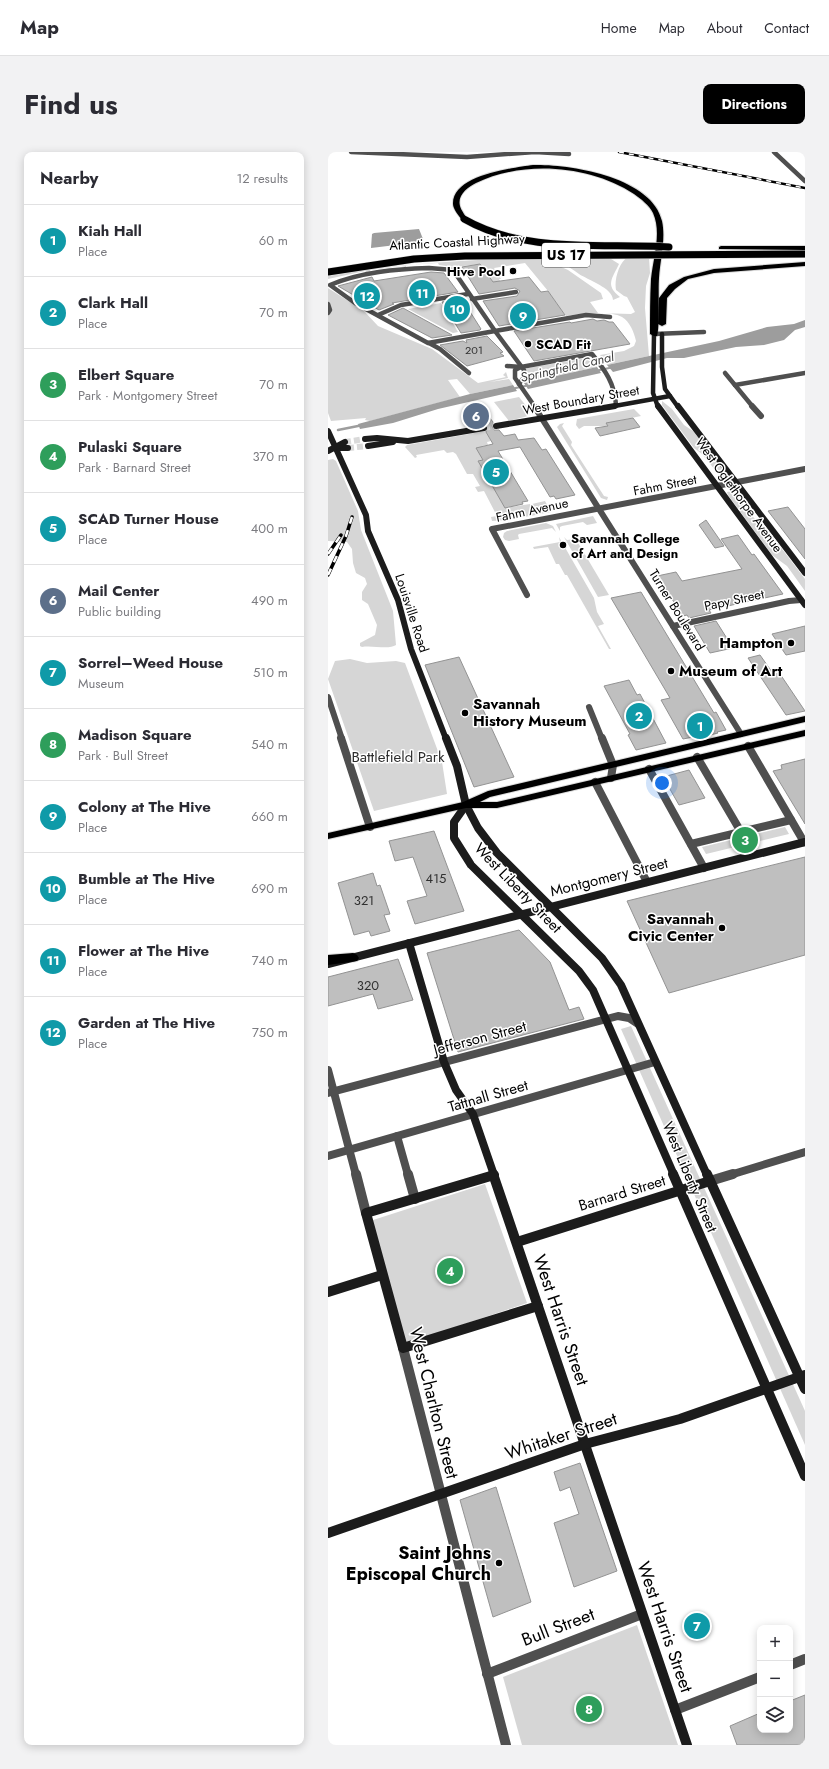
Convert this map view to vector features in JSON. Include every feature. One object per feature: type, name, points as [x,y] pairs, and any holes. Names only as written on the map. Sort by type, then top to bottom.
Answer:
[{"type":"highway","points":[[658,337],[655,278],[659,220],[650,204],[628,188],[607,178],[570,169],[544,167],[512,169],[477,179],[460,191],[456,201],[456,207],[464,219],[476,227],[491,233],[524,241],[682,247],[721,248]]},
{"type":"highway","name":"Atlantic Coastal Highway","points":[[328,267],[410,255],[466,251],[805,248]]},
{"type":"highway","name":"Atlantic Coastal Highway","points":[[328,272],[414,259],[465,256],[805,254]]},
{"type":"highway","points":[[658,337],[663,298],[676,283],[686,278],[714,271],[805,264]]},
{"type":"highway","points":[[328,960],[353,958]]},
{"type":"main road","name":"West Oglethorpe Avenue","points":[[658,337],[665,389],[805,573]]},
{"type":"main road","name":"West Oglethorpe Avenue","points":[[658,337],[654,368],[653,393],[658,408],[804,602]]},
{"type":"main road","name":"West Boundary Street","points":[[496,426],[670,396]]},
{"type":"main road","points":[[624,404],[658,408]]},
{"type":"main road","points":[[368,446],[397,441],[423,439],[484,428]]},
{"type":"main road","name":"Louisville Road","points":[[329,433],[366,515],[368,531],[398,600],[411,649],[456,766],[466,805]]},
{"type":"main road","points":[[365,440],[377,438],[397,441]]},
{"type":"main road","points":[[328,451],[345,442]]},
{"type":"main road","points":[[336,448],[348,448]]},
{"type":"main road","points":[[466,805],[488,794],[805,719]]},
{"type":"main road","points":[[328,836],[466,805],[497,805],[697,757],[805,733]]},
{"type":"main road","name":"West Liberty Street","points":[[805,1390],[802,1376],[710,1181],[621,985],[602,958],[490,845],[466,805],[454,822],[454,838],[470,865],[581,973],[593,990],[805,1476]]},
{"type":"main road","name":"Montgomery Street","points":[[328,964],[805,842]]},
{"type":"main road","name":"West Harris Street","points":[[409,944],[444,1062],[456,1090],[473,1114],[687,1745]]},
{"type":"main road","points":[[366,1213],[494,1175]]},
{"type":"main road","name":"Barnard Street","points":[[516,1242],[710,1181]]},
{"type":"main road","name":"West Charlton Street","points":[[366,1213],[403,1348]]},
{"type":"main road","points":[[328,1292],[382,1275]]},
{"type":"main road","points":[[403,1348],[538,1306]]},
{"type":"main road","name":"Whitaker Street","points":[[328,1533],[585,1444],[680,1418],[802,1376]]},
{"type":"street","points":[[351,152],[467,157],[535,152],[569,154]]},
{"type":"street","points":[[774,152],[805,181]]},
{"type":"street","points":[[469,373],[456,364],[438,346],[428,343],[355,303],[330,285],[353,277],[398,270],[445,267],[453,270],[493,330],[520,363],[524,370],[524,377],[519,384],[515,378],[515,370],[521,366]]},
{"type":"street","points":[[472,299],[516,292]]},
{"type":"street","points":[[378,315],[400,303],[435,297],[468,294]]},
{"type":"street","points":[[328,304],[330,310],[328,313]]},
{"type":"street","points":[[428,343],[586,314],[610,316]]},
{"type":"street","points":[[658,337],[704,332]]},
{"type":"street","points":[[507,366],[521,366],[592,354],[613,383],[616,391],[616,406]]},
{"type":"street","points":[[725,373],[760,416]]},
{"type":"street","points":[[735,385],[805,373]]},
{"type":"street","name":"Turner Boulevard","points":[[519,384],[600,509],[741,734]]},
{"type":"street","name":"Fahm Street","points":[[600,509],[804,471]]},
{"type":"street","name":"Fahm Avenue","points":[[527,595],[492,529],[600,509]]},
{"type":"street","name":"Papy Street","points":[[673,626],[789,601],[804,602]]},
{"type":"street","points":[[328,697],[370,827]]},
{"type":"street","points":[[589,707],[613,765],[611,778]]},
{"type":"street","points":[[748,746],[805,842]]},
{"type":"street","points":[[697,757],[741,832]]},
{"type":"street","points":[[649,769],[704,868]]},
{"type":"street","points":[[595,782],[647,882]]},
{"type":"street","points":[[691,844],[791,820]]},
{"type":"street","name":"Jefferson Street","points":[[331,1092],[618,1016],[629,1018],[638,1024]]},
{"type":"street","name":"Tattnall Street","points":[[328,1156],[655,1062]]},
{"type":"street","name":"West Charlton Street","points":[[328,1070],[331,1092],[366,1213]]},
{"type":"street","points":[[397,1136],[415,1199]]},
{"type":"street","name":"Barnard Street","points":[[710,1181],[805,1152]]},
{"type":"street","name":"West Charlton Street","points":[[403,1348],[506,1745]]},
{"type":"street","name":"Bull Street","points":[[487,1674],[642,1614]]},
{"type":"street","points":[[793,1664],[805,1659]]},
{"type":"street","points":[[675,1710],[757,1678]]},
{"type":"green space","points":[[628,257],[649,257],[650,273],[646,286],[645,308],[649,356],[607,365],[600,355],[624,351],[634,346],[636,341],[631,328],[625,319],[616,315],[603,313],[631,314],[635,312],[627,297],[616,290],[617,276],[622,263]]},
{"type":"green space","points":[[549,258],[548,260],[550,262],[568,270],[601,293],[603,299],[590,302],[598,313],[601,313],[566,316],[525,263],[494,268],[503,285],[495,285],[480,264],[455,267],[439,265],[438,263],[417,264],[493,259]]},
{"type":"green space","points":[[552,259],[611,259],[619,264],[612,278],[611,285],[615,293],[620,297],[613,300],[612,296],[605,288],[579,274],[563,263],[554,261]]},
{"type":"green space","points":[[406,265],[406,267],[401,266],[370,270],[371,272],[367,273],[365,271],[328,279],[328,276],[383,268]]},
{"type":"green space","points":[[328,288],[364,311],[378,326],[432,349],[478,383],[506,377],[503,375],[506,372],[508,378],[490,382],[509,379],[513,385],[470,394],[457,379],[448,380],[460,397],[370,421],[365,420],[366,418],[331,421],[328,413]]},
{"type":"green space","points":[[441,303],[458,332],[453,333],[408,309]]},
{"type":"green space","points":[[587,358],[591,359],[597,367],[524,383],[526,369],[528,368]]},
{"type":"green space","points":[[519,397],[527,407],[528,416],[509,421],[494,402]]},
{"type":"green space","points":[[662,401],[672,409],[684,425],[693,431],[726,474],[726,477],[723,478],[720,476],[702,454],[694,448],[662,405]]},
{"type":"green space","points":[[634,409],[641,416],[607,423],[608,426],[584,426],[579,429],[576,425],[577,419]]},
{"type":"green space","points":[[564,423],[562,426],[572,442],[571,445],[604,496],[608,497],[607,500],[601,498],[557,427]]},
{"type":"green space","points":[[486,431],[491,441],[487,442],[488,445],[482,446],[483,460],[505,508],[530,504],[536,515],[524,517],[505,512],[502,517],[512,520],[492,521],[491,517],[497,516],[484,491],[478,492],[475,487],[480,486],[473,474],[467,474],[456,454],[453,452],[447,453],[444,450],[416,455],[417,457],[415,458],[405,447],[407,445]]},
{"type":"green space","points":[[333,459],[336,461],[358,511],[361,530],[393,611],[396,645],[393,646],[360,646],[360,643],[375,635],[377,625],[368,604],[362,600],[362,592],[367,584],[365,578],[356,573],[353,563],[352,549],[347,542],[328,541],[328,460]]},
{"type":"green space","points":[[732,491],[754,518],[766,528],[805,579],[805,591],[787,566],[772,555],[728,495],[727,492]]},
{"type":"green space","points":[[545,501],[551,512],[539,514],[532,504]]},
{"type":"green space","points":[[593,516],[597,523],[587,525],[583,522],[562,526],[560,527],[560,531],[556,524]]},
{"type":"green space","points":[[546,523],[553,526],[556,532],[552,528],[519,534],[519,539],[509,541],[505,540],[503,537],[504,533],[507,531]]},
{"type":"green space","points":[[559,537],[594,598],[597,612],[604,624],[598,626],[611,649],[609,649],[567,575],[565,575],[559,564],[556,564],[548,547],[534,549],[533,547],[560,542]]},
{"type":"green space","points":[[564,537],[567,540],[575,539],[577,541],[609,595],[598,597]]},
{"type":"green space","name":"Battlefield Park","points":[[350,659],[367,663],[396,661],[405,663],[442,762],[447,794],[374,811],[328,679],[335,661]]},
{"type":"green space","points":[[785,827],[789,834],[706,854],[702,847]]},
{"type":"green space","points":[[631,1026],[805,1411],[805,1445],[621,1029]]},
{"type":"green space","points":[[485,1184],[527,1303],[405,1344],[370,1221]]},
{"type":"green space","points":[[637,1625],[678,1745],[522,1745],[503,1677]]},
{"type":"shaded area","points":[[419,229],[423,239],[421,242],[371,248],[372,234],[374,233]]},
{"type":"shaded area","points":[[805,320],[805,327],[795,330],[784,340],[764,345],[736,347],[684,358],[667,358],[613,372],[607,365],[719,341],[767,327],[794,324]]},
{"type":"shaded area","points":[[597,367],[601,373],[528,389],[524,383]]},
{"type":"shaded area","points":[[513,385],[517,391],[438,409],[393,423],[360,429],[358,424],[470,394]]},
{"type":"building","points":[[480,264],[493,282],[529,277],[541,292],[548,291],[565,315],[499,326],[483,301],[517,296],[520,291],[515,288],[479,294],[462,267]]},
{"type":"building","points":[[431,272],[444,273],[458,292],[392,303],[394,304],[379,310],[338,286],[372,277],[374,281]]},
{"type":"building","points":[[462,299],[481,329],[480,330],[461,333],[442,302]]},
{"type":"building","points":[[403,308],[452,335],[432,338],[388,315]]},
{"type":"building","points":[[593,319],[597,321],[604,320],[613,322],[630,344],[534,361],[514,331],[571,323]]},
{"type":"building","points":[[487,336],[503,352],[500,353],[504,356],[467,366],[440,345],[463,341],[467,343],[466,340]]},
{"type":"building","points":[[483,409],[493,422],[492,426],[494,430],[499,430],[504,436],[515,434],[518,440],[534,438],[542,450],[546,449],[575,495],[556,499],[554,496],[550,497],[520,447],[498,451],[528,501],[522,502],[523,504],[505,508],[478,461],[483,460],[476,448],[493,444],[486,432],[488,427],[485,424],[473,425],[465,413]]},
{"type":"building","points":[[633,418],[640,427],[600,436],[595,428],[608,426],[606,423]]},
{"type":"building","points":[[788,507],[805,529],[805,559],[768,511]]},
{"type":"building","points":[[706,520],[724,546],[715,548],[699,525]]},
{"type":"building","points":[[738,535],[783,594],[709,610],[711,613],[689,618],[687,615],[683,616],[657,576],[676,572],[682,581],[742,569],[721,539]]},
{"type":"building","name":"Museum of Art","points":[[641,592],[714,713],[716,712],[726,730],[694,739],[693,737],[683,739],[661,700],[670,698],[611,598]]},
{"type":"building","points":[[716,621],[733,648],[710,653],[694,626]]},
{"type":"building","name":"Hampton","points":[[805,626],[805,651],[786,655],[772,634]]},
{"type":"building","points":[[760,655],[772,672],[778,671],[805,711],[786,715],[748,658]]},
{"type":"building","name":"Savannah History Museum","points":[[459,657],[514,777],[474,787],[425,665]]},
{"type":"building","points":[[629,680],[637,695],[640,694],[666,743],[636,750],[628,735],[630,734],[604,686]]},
{"type":"building","points":[[805,759],[805,824],[773,771],[782,769],[781,765]]},
{"type":"building","points":[[689,770],[705,798],[679,805],[663,777]]},
{"type":"building","points":[[434,831],[464,911],[415,924],[407,901],[427,896],[413,857],[395,861],[389,841]]},
{"type":"building","name":"Savannah Civic Center","points":[[805,857],[805,955],[669,993],[627,901]]},
{"type":"building","points":[[373,873],[377,886],[380,885],[390,914],[384,915],[390,931],[371,936],[369,931],[354,935],[338,883]]},
{"type":"building","points":[[519,930],[550,962],[569,1010],[579,1007],[584,1019],[458,1052],[427,953]]},
{"type":"building","points":[[398,959],[413,1000],[378,1009],[373,994],[328,1006],[328,977]]},
{"type":"building","points":[[580,1463],[617,1571],[574,1587],[554,1523],[579,1514],[570,1487],[560,1491],[554,1472]]},
{"type":"building","name":"Saint Johns Episcopal Church","points":[[496,1487],[531,1602],[493,1617],[460,1500]]},
{"type":"building","points":[[805,1695],[805,1745],[737,1745],[730,1726],[757,1714],[757,1733],[793,1733],[793,1700]]},
{"type":"waterway","name":"Springfield Canal","points":[[595,371],[614,367]]},
{"type":"waterway","name":"Springfield Canal","points":[[511,389],[530,385]]},
{"type":"waterway","name":"Springfield Canal","points":[[338,430],[363,425]]},
{"type":"tunnel","points":[[484,428],[496,426]]},
{"type":"tunnel","points":[[345,442],[365,439]]},
{"type":"tunnel","points":[[348,448],[368,446]]},
{"type":"railway","points":[[619,152],[805,188]]},
{"type":"railway","points":[[328,575],[346,536],[352,517]]},
{"type":"railway","points":[[328,554],[341,535]]},
{"type":"place","name":"Hive Pool","points":[[513,271]]},
{"type":"place","name":"Flower at The Hive","points":[[422,293]]},
{"type":"place","name":"Garden at The Hive","points":[[367,296]]},
{"type":"place","name":"Bumble at The Hive","points":[[457,309]]},
{"type":"place","name":"Colony at The Hive","points":[[523,316]]},
{"type":"place","name":"SCAD Fit","points":[[528,344]]},
{"type":"place","name":"Mail Center","points":[[476,416]]},
{"type":"place","name":"SCAD Turner House","points":[[496,472]]},
{"type":"place","name":"Savannah College of Art and Design","points":[[563,545]]},
{"type":"place","name":"Hampton","points":[[791,643]]},
{"type":"place","name":"Museum of Art","points":[[671,671]]},
{"type":"place","name":"Savannah History Museum","points":[[465,713]]},
{"type":"place","name":"Clark Hall","points":[[639,716]]},
{"type":"place","name":"Kiah Hall","points":[[700,726]]},
{"type":"place","name":"Elbert Square","points":[[745,840]]},
{"type":"place","name":"Savannah Civic Center","points":[[722,928]]},
{"type":"place","name":"Pulaski Square","points":[[450,1271]]},
{"type":"place","name":"Saint Johns Episcopal Church","points":[[499,1563]]},
{"type":"place","name":"Sorrel–Weed House","points":[[697,1626]]},
{"type":"place","name":"Madison Square","points":[[589,1709]]}]
